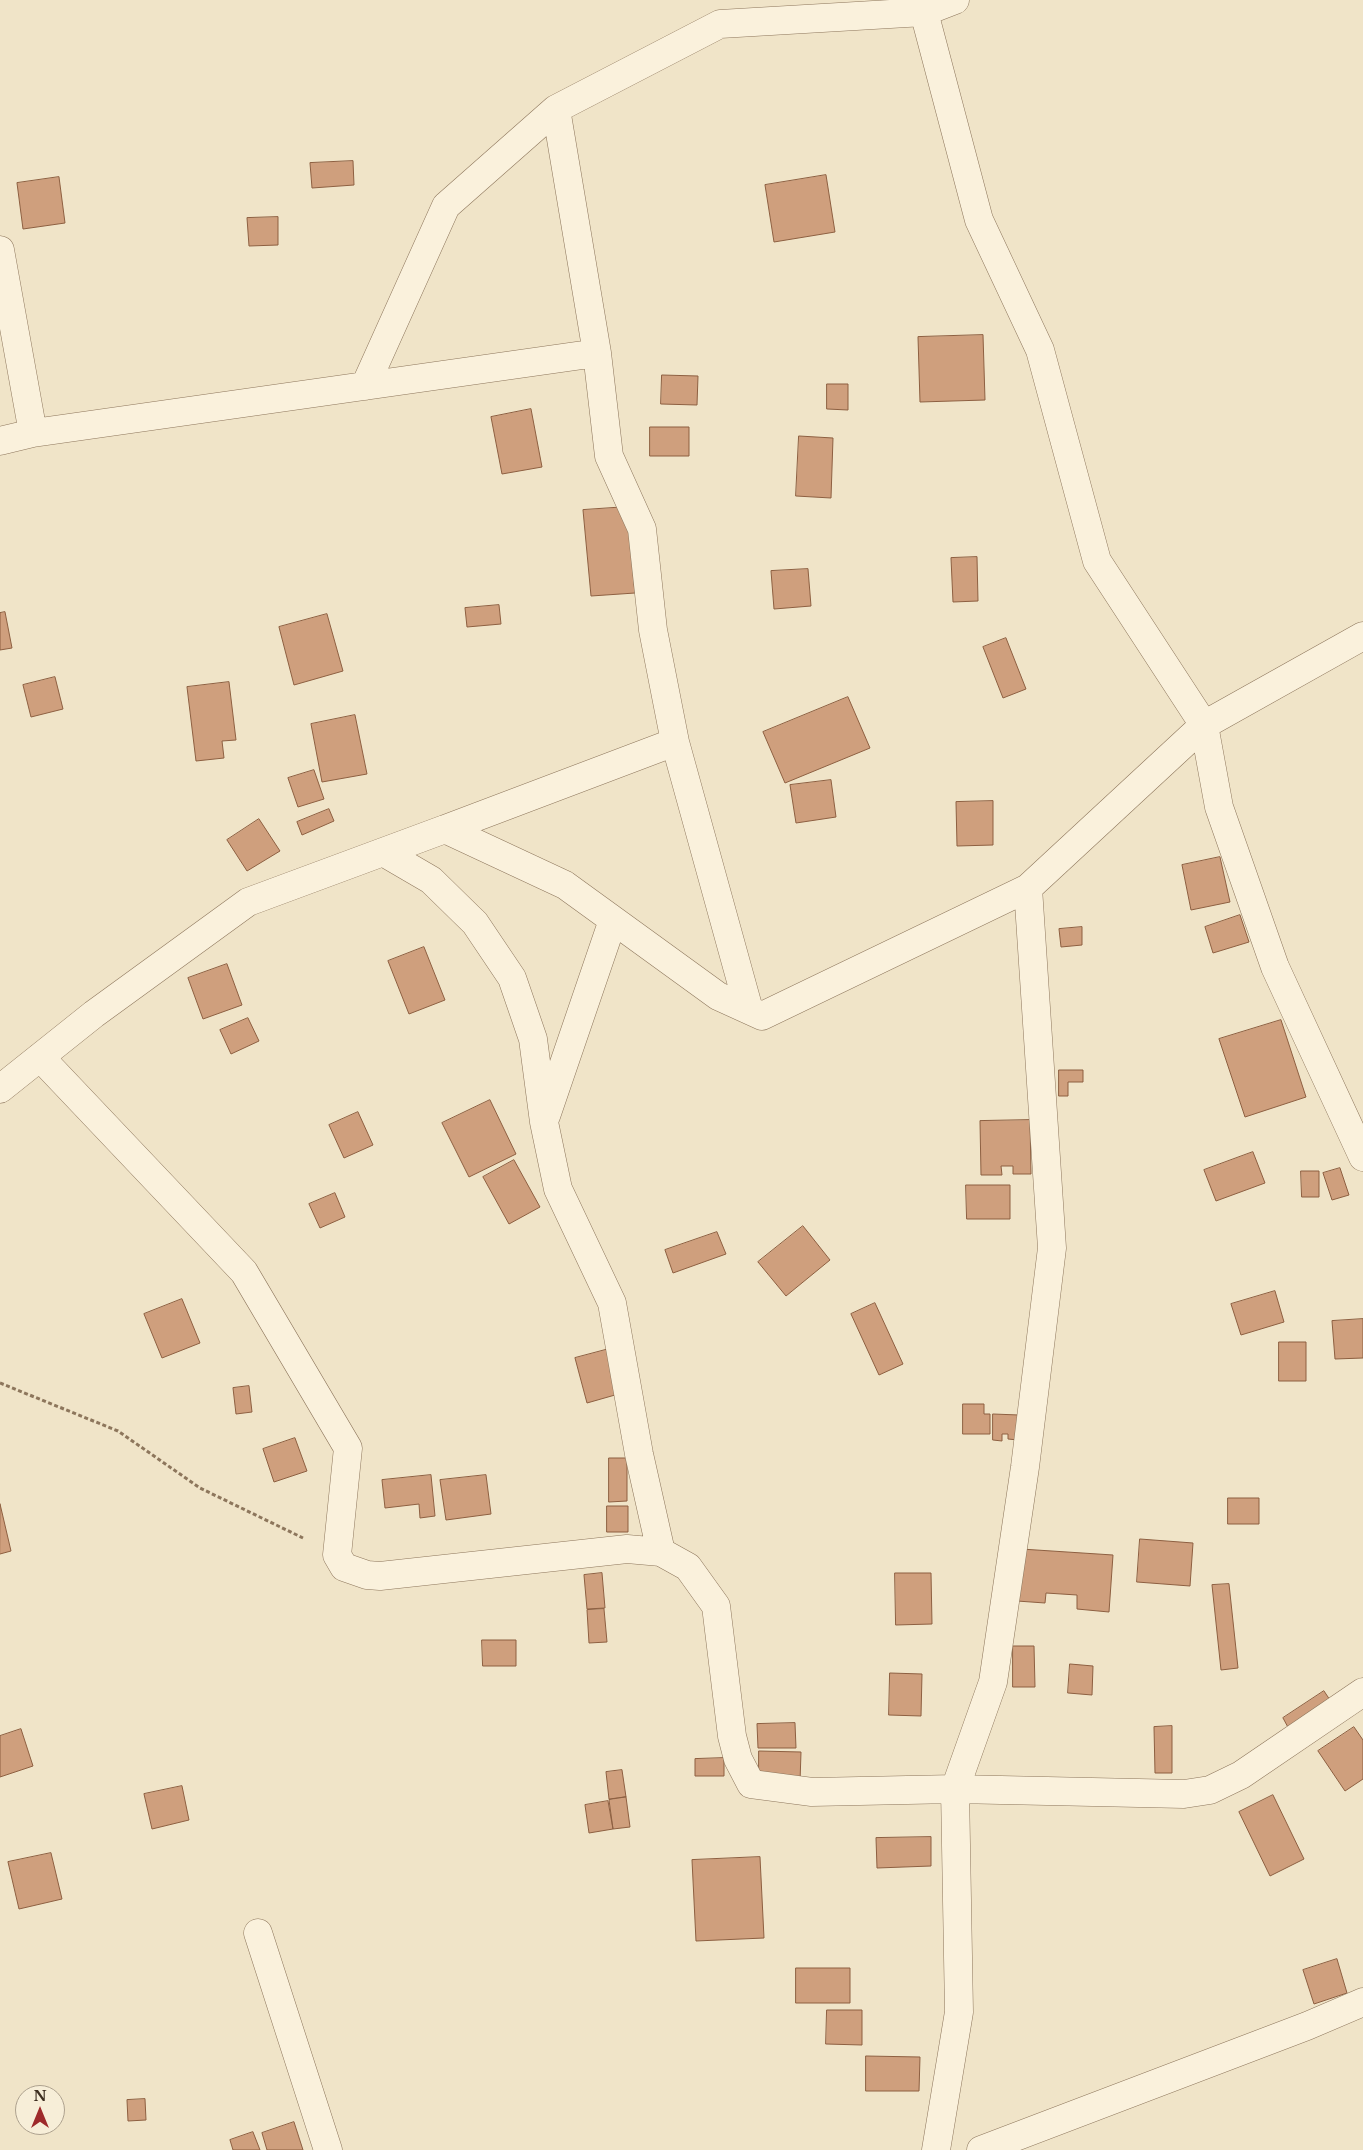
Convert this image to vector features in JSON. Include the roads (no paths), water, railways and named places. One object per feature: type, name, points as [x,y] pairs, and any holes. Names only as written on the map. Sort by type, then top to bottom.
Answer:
[{"type":"street","points":[[366,386],[446,206],[556,109],[720,24],[924,12],[955,0]]},
{"type":"street","points":[[924,12],[979,220],[1040,350],[1097,561],[1204,725],[1219,807],[1275,966],[1363,1158]]},
{"type":"street","points":[[556,109],[597,353],[609,456],[642,529],[653,630],[675,742],[749,1010]]},
{"type":"street","points":[[0,250],[33,433]]},
{"type":"street","points":[[0,441],[33,433],[597,353]]},
{"type":"street","points":[[446,829],[565,885],[718,996],[762,1016],[1028,888],[1204,725],[1363,636]]},
{"type":"street","points":[[0,1089],[94,1014],[248,902],[675,742]]},
{"type":"street","points":[[383,852],[431,880],[456,904],[475,923],[512,978],[533,1039],[544,1122],[558,1189],[612,1303],[639,1454],[661,1552]]},
{"type":"street","points":[[936,2150],[959,2012],[955,1789],[993,1682],[1025,1467],[1052,1248],[1028,888]]},
{"type":"street","points":[[544,1122],[613,920]]},
{"type":"street","points":[[40,1057],[244,1272],[348,1448],[337,1555],[344,1567],[367,1575],[380,1576],[627,1550],[661,1552],[688,1567],[716,1606],[732,1736],[738,1759],[751,1784],[812,1792],[955,1789],[1184,1794],[1210,1790],[1241,1775],[1363,1692]]},
{"type":"street","points":[[258,1933],[328,2150]]},
{"type":"street","points":[[980,2150],[1307,2026],[1363,2002]]}]
